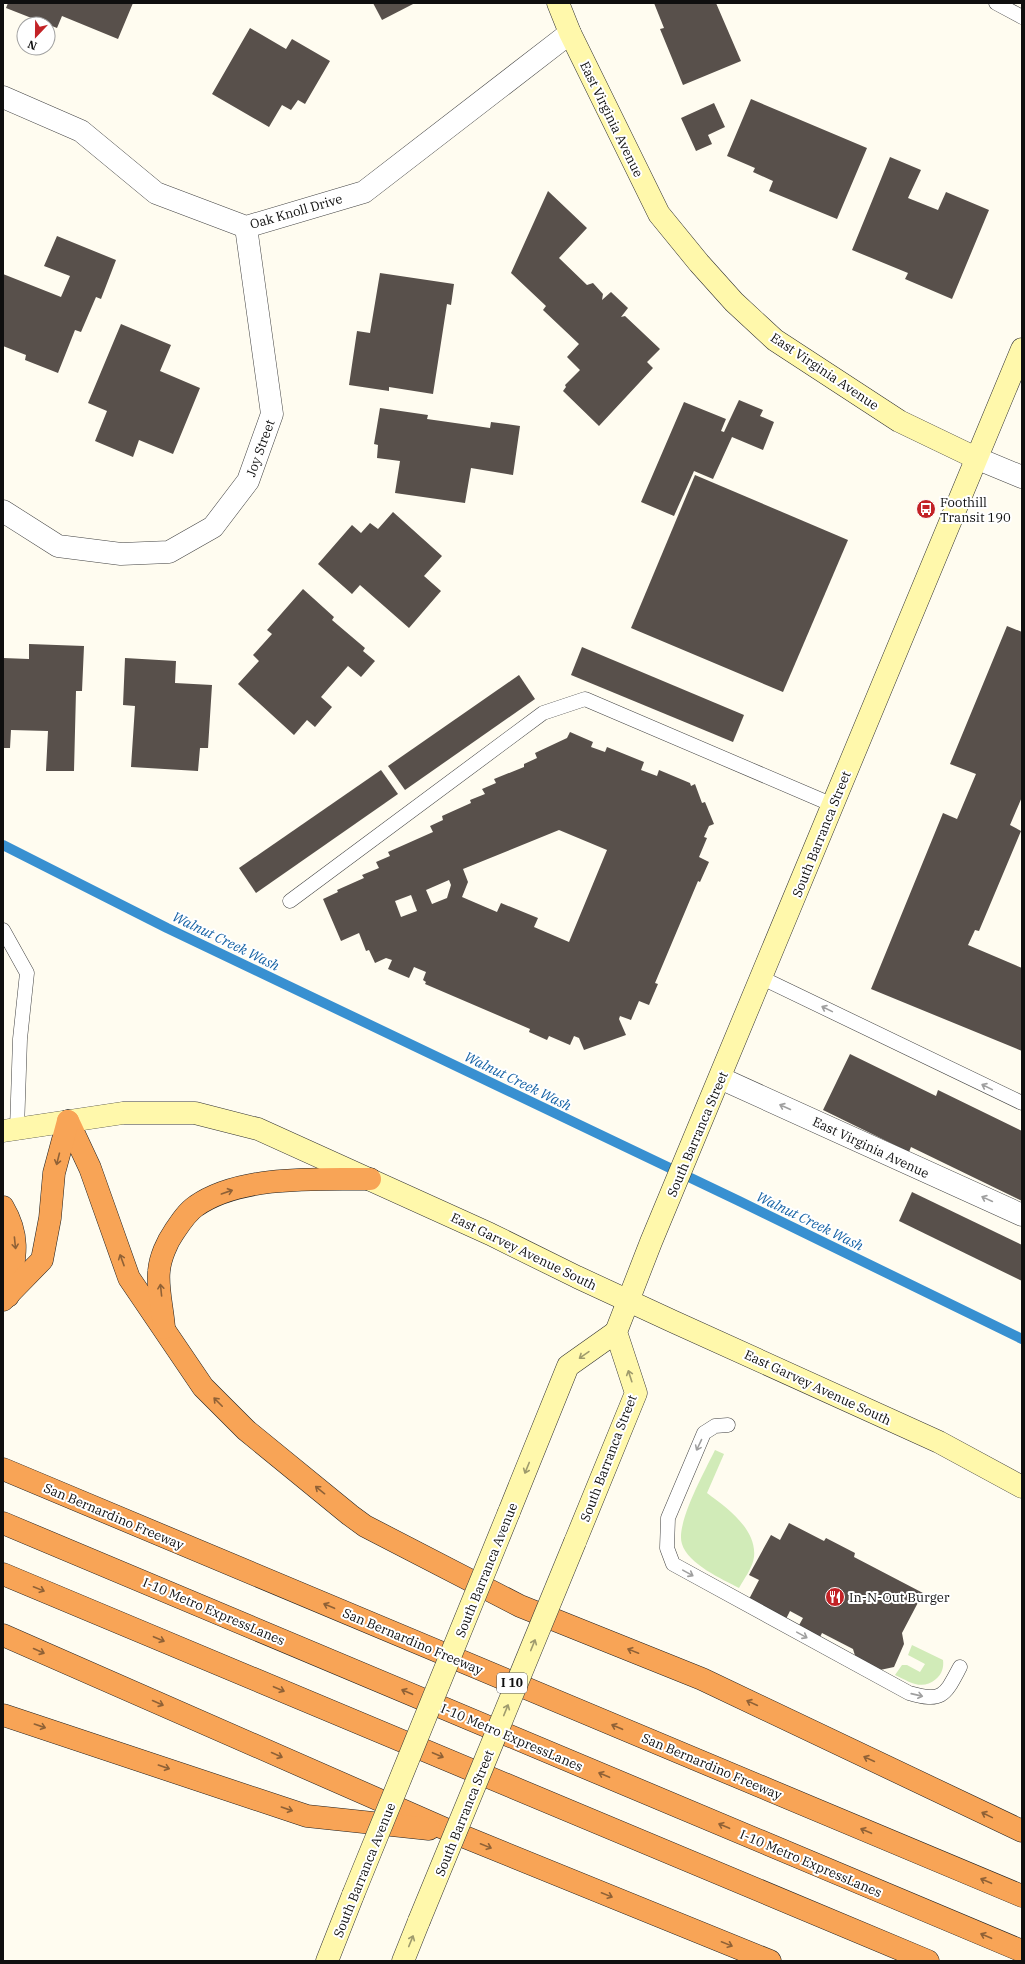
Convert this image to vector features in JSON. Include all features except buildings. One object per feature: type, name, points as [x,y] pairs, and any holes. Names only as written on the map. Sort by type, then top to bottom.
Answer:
[{"type":"highway","points":[[6,1298],[42,1260],[50,1218],[54,1173],[68,1121]]},
{"type":"highway","points":[[68,1121],[90,1168],[129,1278],[203,1387],[246,1430],[365,1526],[520,1606],[702,1679],[1022,1831]]},
{"type":"highway","points":[[164,1329],[159,1270],[168,1241],[181,1222],[195,1207],[215,1196],[236,1189],[284,1179],[370,1179]]},
{"type":"highway","points":[[3,1207],[12,1222],[16,1249],[6,1298]]},
{"type":"highway","name":"San Bernardino Freeway","points":[[3,1469],[1022,1896]]},
{"type":"highway","name":"I-10 Metro ExpressLanes","points":[[3,1523],[1022,1951]]},
{"type":"highway","points":[[3,1574],[928,1961]]},
{"type":"highway","points":[[3,1635],[450,1831],[770,1961]]},
{"type":"highway","points":[[3,1715],[307,1816],[450,1831]]},
{"type":"main road","name":"East Virginia Avenue","points":[[558,3],[570,33],[659,214],[698,262],[734,302],[775,340],[899,421],[976,458]]},
{"type":"main road","name":"South Barranca Street","points":[[403,1961],[636,1393],[616,1332],[651,1242],[762,978],[1022,349]]},
{"type":"main road","name":"East Garvey Avenue South","points":[[10,1130],[123,1113],[195,1113],[258,1129],[490,1234],[629,1301],[939,1442],[1022,1487]]},
{"type":"main road","name":"South Barranca Avenue","points":[[327,1961],[568,1366],[616,1332]]},
{"type":"street","name":"Oak Knoll Drive","points":[[3,97],[81,131],[156,193],[246,227],[364,192],[570,33]]},
{"type":"street","name":"Joy Street","points":[[3,511],[58,546],[121,554],[169,552],[213,527],[248,481],[272,414],[246,227]]},
{"type":"street","name":"East Virginia Avenue","points":[[976,458],[1022,477]]},
{"type":"street","name":"East Virginia Avenue","points":[[720,1078],[1022,1216]]},
{"type":"lane","points":[[996,3],[1022,17]]},
{"type":"lane","points":[[290,901],[543,713],[585,700],[833,805]]},
{"type":"lane","points":[[3,930],[27,973],[10,1130]]},
{"type":"lane","points":[[762,978],[1022,1103]]},
{"type":"lane","points":[[728,1425],[715,1426],[704,1434],[668,1518],[666,1548],[673,1564],[909,1693],[920,1696],[940,1696],[947,1692],[960,1667]]},
{"type":"green space","points":[[715,1450],[724,1454],[707,1493],[731,1512],[746,1528],[754,1547],[752,1565],[739,1588],[698,1564],[685,1551],[682,1544],[681,1535],[687,1510]]},
{"type":"green space","points":[[912,1645],[943,1660],[943,1668],[941,1673],[931,1683],[921,1685],[911,1683],[895,1675],[902,1665],[907,1665],[920,1672],[925,1664],[908,1655]]},
{"type":"waterway","name":"Walnut Creek Wash","points":[[3,845],[167,928],[739,1201],[1022,1339]]},
{"type":"place","name":"Foothill Transit 190","points":[[926,509]]},
{"type":"place","name":"In-N-Out Burger","points":[[835,1597]]}]
